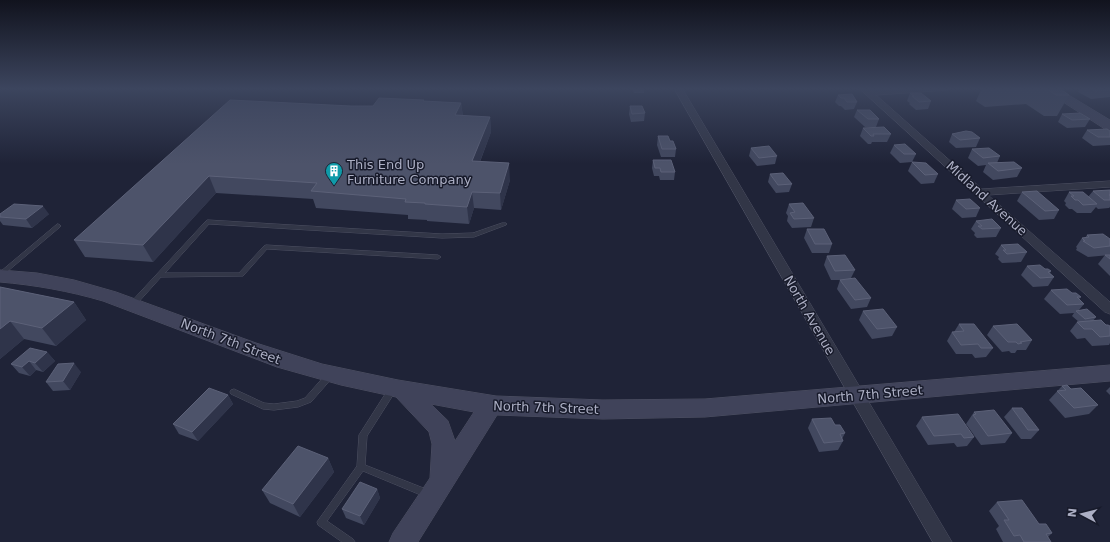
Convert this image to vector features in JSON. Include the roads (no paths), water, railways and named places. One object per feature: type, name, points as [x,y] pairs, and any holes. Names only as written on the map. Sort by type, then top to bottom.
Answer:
[{"type":"street","name":"North Avenue","points":[[693,113],[943,542]]},
{"type":"street","name":"Midland Avenue","points":[[891,113],[1110,309]]},
{"type":"street","points":[[1089,113],[1110,126]]},
{"type":"street","points":[[980,192],[1110,184]]},
{"type":"street","name":"North 7th Street","points":[[0,275],[58,282],[90,289],[283,361],[331,374],[398,389],[491,405],[582,410],[705,408],[1110,373]]},
{"type":"street","points":[[398,389],[440,428],[444,444],[437,489]]},
{"type":"street","points":[[403,542],[491,405]]},
{"type":"lane","points":[[133,304],[208,222],[442,236],[474,235],[504,224]]},
{"type":"lane","points":[[0,275],[58,226]]},
{"type":"lane","points":[[160,275],[241,275],[266,247],[438,257]]},
{"type":"lane","points":[[234,392],[263,406],[274,408],[298,404],[308,400],[331,374]]},
{"type":"lane","points":[[350,542],[321,522],[361,467],[363,435],[398,389]]},
{"type":"lane","points":[[361,467],[437,489]]},
{"type":"place","name":"This End Up Furniture Company","points":[[334,186]]}]
